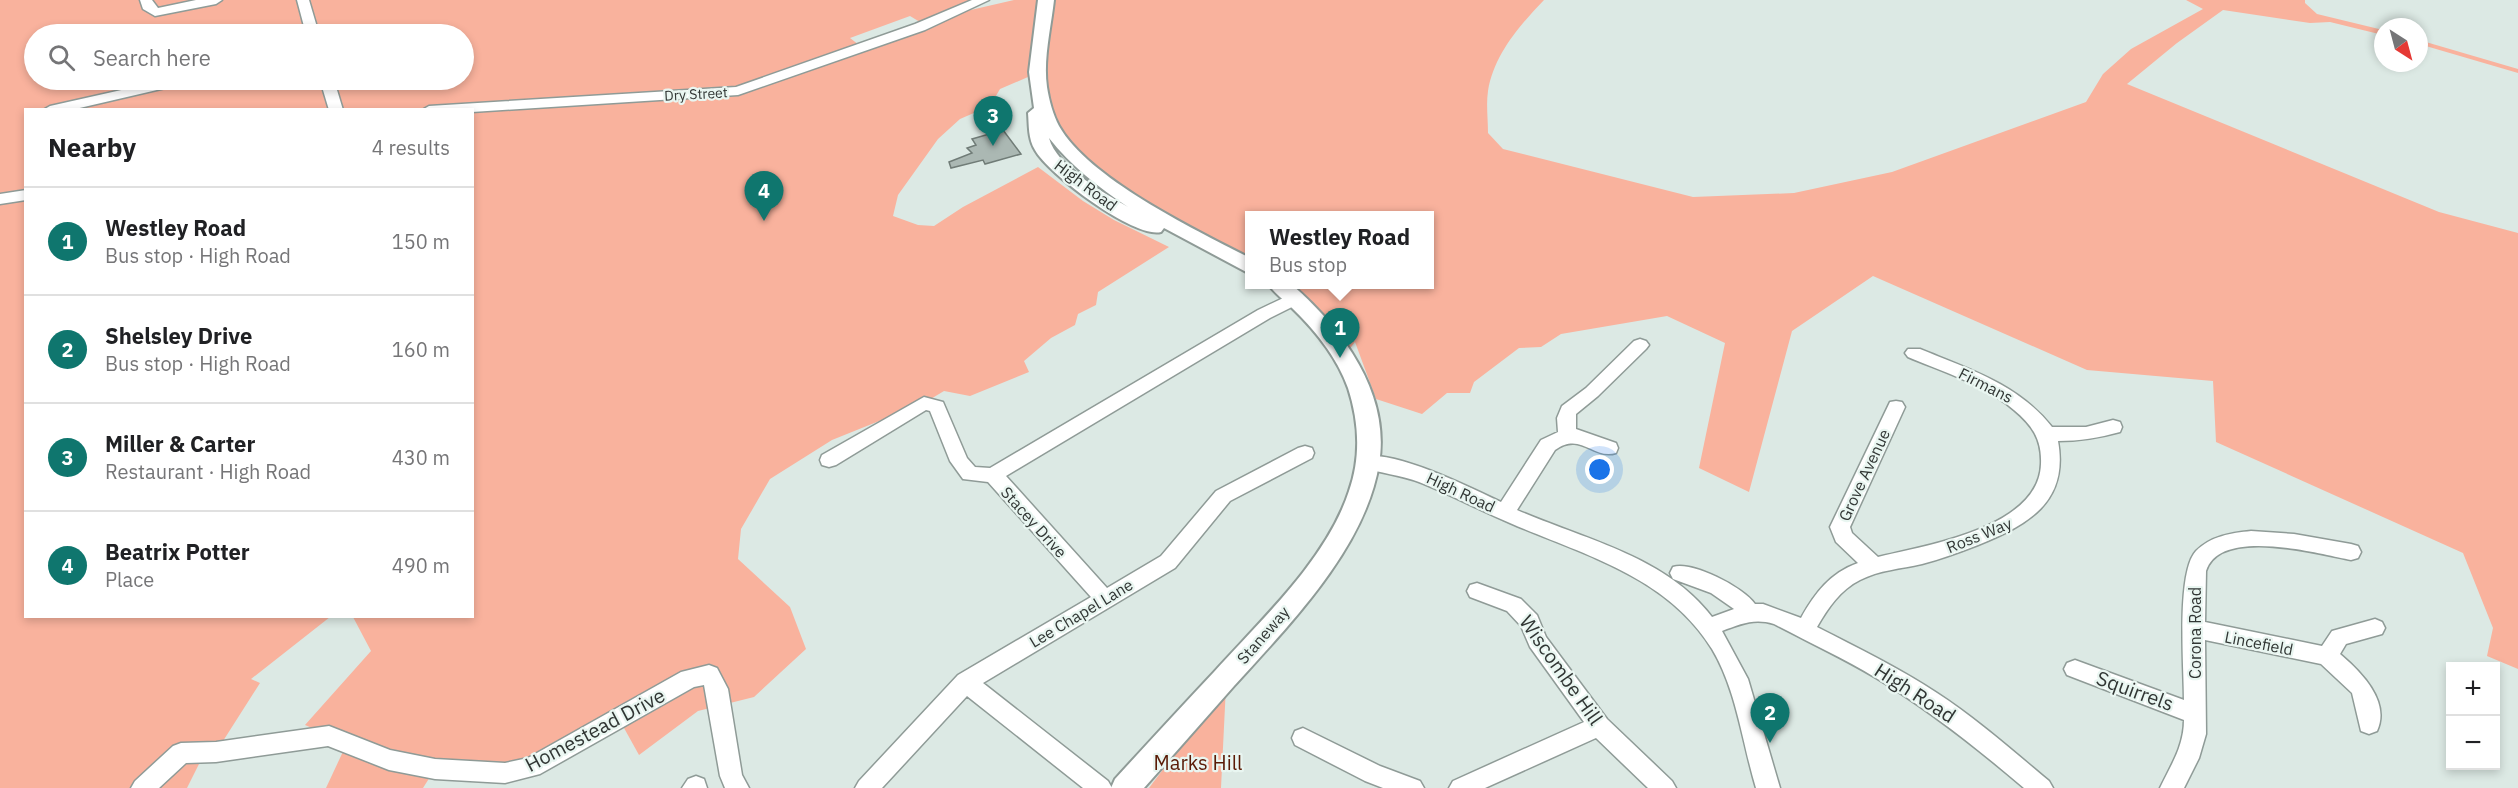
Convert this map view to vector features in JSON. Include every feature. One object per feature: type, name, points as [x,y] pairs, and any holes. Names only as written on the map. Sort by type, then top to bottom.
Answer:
[{"type":"main road","name":"High Road","points":[[1046,0],[1038,83],[1050,127],[1058,139],[1084,166],[1142,206],[1245,264]]},
{"type":"main road","name":"High Road","points":[[1040,91],[1037,113],[1039,137],[1053,162],[1127,216],[1245,271]]},
{"type":"main road","points":[[1278,289],[1296,298]]},
{"type":"main road","points":[[1284,289],[1296,298],[1345,355],[1360,390],[1366,412],[1368,462]]},
{"type":"main road","name":"Staneway","points":[[1125,788],[1242,660],[1302,590],[1328,553],[1353,509],[1362,489],[1368,462]]},
{"type":"street","points":[[146,0],[148,6],[155,12],[216,0]]},
{"type":"street","points":[[303,0],[311,24]]},
{"type":"street","name":"Dry Street","points":[[462,108],[738,91],[920,27],[983,0]]},
{"type":"street","points":[[59,108],[138,90]]},
{"type":"street","points":[[330,90],[335,108]]},
{"type":"street","points":[[0,199],[24,195]]},
{"type":"street","points":[[993,475],[1269,310],[1296,298]]},
{"type":"street","points":[[1567,435],[1566,418],[1571,408],[1592,392],[1640,345]]},
{"type":"street","name":"Firmans","points":[[1914,353],[2003,390],[2026,408],[2046,434]]},
{"type":"street","name":"Stacey Drive","points":[[829,460],[924,403],[937,407],[959,461],[970,474],[993,475],[1105,599]]},
{"type":"street","name":"Grove Avenue","points":[[1875,566],[1843,537],[1840,527],[1896,407]]},
{"type":"street","points":[[2046,434],[2086,434],[2113,427]]},
{"type":"street","name":"Ross Way","points":[[1805,630],[1819,605],[1834,587],[1851,575],[1875,566],[1931,554],[2011,524],[2025,514],[2044,490],[2051,474],[2051,459],[2046,434]]},
{"type":"street","points":[[1504,512],[1548,445],[1557,438],[1567,435],[1610,448]]},
{"type":"street","name":"Lee Chapel Lane","points":[[867,788],[966,682],[1168,562],[1223,496],[1305,453]]},
{"type":"street","name":"High Road","points":[[1368,462],[1416,472],[1504,512],[1632,564],[1679,596],[1708,627],[1726,656],[1737,680],[1768,788]]},
{"type":"street","name":"Corona Road","points":[[2172,788],[2188,758],[2195,734],[2194,585],[2197,568],[2202,558],[2225,543],[2252,538],[2351,552]]},
{"type":"street","points":[[1680,573],[1733,595],[1749,612],[1708,627]]},
{"type":"street","name":"Wiscombe Hill","points":[[1477,591],[1514,605],[1530,621],[1537,641],[1599,726],[1664,788]]},
{"type":"street","name":"High Road","points":[[1749,612],[1770,614],[1881,670],[1931,701],[1982,738],[2041,788]]},
{"type":"street","name":"Lincefield","points":[[2193,627],[2214,634],[2327,657],[2358,682],[2367,696],[2369,724]]},
{"type":"street","points":[[2327,657],[2339,637],[2375,628]]},
{"type":"street","name":"Squirrels","points":[[2075,669],[2195,714]]},
{"type":"street","name":"Homestead Drive","points":[[143,788],[181,753],[216,752],[328,736],[389,760],[435,769],[505,773],[532,767],[689,679],[709,674],[717,689],[731,776],[737,788]]},
{"type":"street","points":[[966,682],[1100,788]]},
{"type":"street","points":[[1461,788],[1599,726]]},
{"type":"street","points":[[1303,738],[1371,781],[1412,788]]},
{"type":"green space","points":[[0,0],[983,0],[925,25],[910,16],[850,38],[863,48],[962,12],[1014,0],[1544,0],[1517,31],[1496,65],[1487,96],[1488,133],[1503,149],[1693,197],[1794,193],[1892,172],[2086,102],[2103,74],[2131,49],[2203,9],[2186,0],[2305,0],[2305,3],[2317,14],[2374,28],[2374,33],[2330,22],[2310,23],[2223,10],[2177,43],[2127,84],[2439,212],[2518,233],[2518,669],[2487,656],[2493,628],[2463,553],[2216,442],[2213,381],[2087,370],[1873,276],[1792,331],[1749,492],[1699,468],[1725,343],[1667,316],[1561,334],[1541,347],[1519,348],[1474,382],[1470,393],[1447,393],[1422,414],[1376,399],[1355,342],[1345,355],[1282,289],[1434,289],[1434,211],[1245,211],[1245,264],[1142,206],[1058,139],[1039,66],[1028,77],[1000,89],[990,106],[960,119],[938,139],[898,195],[893,216],[918,225],[934,226],[963,207],[1038,167],[1083,201],[1114,220],[1169,247],[1098,292],[1096,305],[1078,314],[1075,325],[1051,338],[1024,361],[1029,372],[970,396],[944,391],[924,403],[832,440],[770,479],[741,529],[738,559],[790,607],[806,649],[754,697],[698,711],[639,755],[619,719],[532,767],[435,769],[423,788],[326,788],[347,743],[305,725],[371,651],[354,618],[474,618],[474,108],[24,108],[24,618],[329,618],[251,679],[260,683],[216,752],[205,752],[187,788],[0,788]]},
{"type":"green space","points":[[2428,43],[2518,69],[2518,73],[2428,47]]},
{"type":"green space","name":"Marks Hill","points":[[1226,686],[1221,788],[1149,788]]},
{"type":"building","points":[[1003,130],[1021,154],[985,164],[983,160],[951,168],[949,162],[972,153],[967,148],[976,145],[972,139]]},
{"type":"place","name":"Miller & Carter","points":[[993,146]]},
{"type":"place","name":"Beatrix Potter","points":[[764,221]]},
{"type":"place","name":"Westley Road","points":[[1340,358]]},
{"type":"place","name":"Shelsley Drive","points":[[1770,743]]}]
